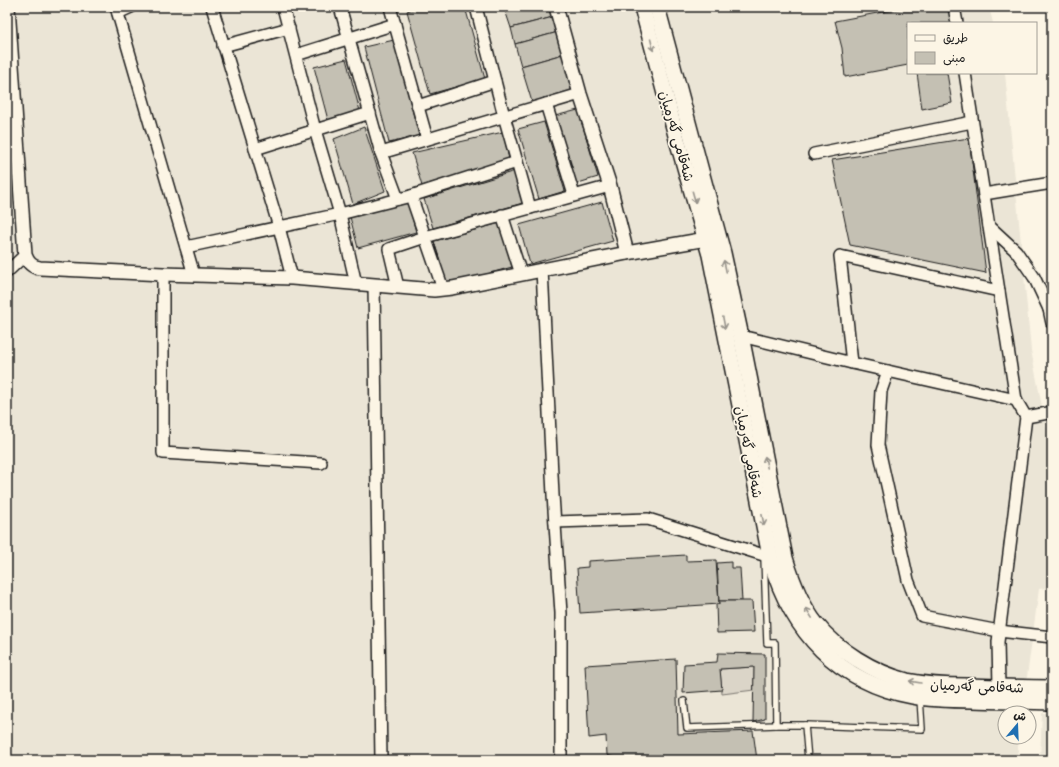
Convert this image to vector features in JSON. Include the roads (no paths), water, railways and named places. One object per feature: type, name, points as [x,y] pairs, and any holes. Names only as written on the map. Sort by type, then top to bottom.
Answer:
[{"type":"main road","name":"شەقامی گەرمیان","points":[[642,7],[674,130],[706,239],[722,309],[767,556],[795,617],[820,649],[840,665],[861,679],[885,688],[920,697],[957,700],[1052,702]]},
{"type":"main road","name":"شەقامی گەرمیان","points":[[659,10],[723,253],[785,558],[798,595],[816,623],[831,639],[853,656],[890,676],[925,684],[1052,688]]},
{"type":"main road","points":[[674,130],[689,127]]},
{"type":"street","points":[[8,7],[10,90],[25,256],[29,263],[36,267],[163,274],[292,278],[434,290],[706,239]]},
{"type":"street","points":[[131,7],[117,10],[194,275]]},
{"type":"street","points":[[212,7],[279,227],[292,278]]},
{"type":"street","points":[[283,7],[315,130],[340,214],[356,284]]},
{"type":"street","points":[[340,7],[381,153],[398,199]]},
{"type":"street","points":[[390,7],[427,139]]},
{"type":"street","points":[[476,7],[504,116],[530,208]]},
{"type":"street","points":[[556,7],[580,94],[610,186],[627,253]]},
{"type":"street","points":[[954,7],[957,22]]},
{"type":"street","points":[[296,55],[395,24]]},
{"type":"street","points":[[223,46],[288,28]]},
{"type":"street","points":[[965,74],[1016,400],[1026,417],[998,642],[999,687]]},
{"type":"street","points":[[418,106],[495,80]]},
{"type":"street","points":[[381,153],[580,94]]},
{"type":"street","points":[[546,104],[574,196]]},
{"type":"street","points":[[254,149],[370,113]]},
{"type":"street","points":[[814,154],[972,122]]},
{"type":"street","points":[[186,247],[340,214],[411,196],[517,162]]},
{"type":"street","points":[[984,194],[1052,183]]},
{"type":"street","points":[[398,287],[389,249],[502,215],[610,186]]},
{"type":"street","points":[[411,196],[443,289]]},
{"type":"street","points":[[502,215],[521,274]]},
{"type":"street","points":[[989,226],[1016,251],[1034,277],[1051,308],[1052,323]]},
{"type":"street","points":[[7,272],[25,256]]},
{"type":"street","points":[[852,363],[840,256],[999,291]]},
{"type":"street","points":[[542,269],[561,613],[560,760]]},
{"type":"street","points":[[163,274],[163,453],[321,463]]},
{"type":"street","points":[[374,285],[381,760]]},
{"type":"street","points":[[741,336],[1016,400]]},
{"type":"street","points":[[888,371],[881,391],[878,445],[908,580],[922,616],[1000,631],[1052,637]]},
{"type":"street","points":[[1026,417],[1051,414]]},
{"type":"street","points":[[555,522],[648,519],[767,556]]},
{"type":"lane","points":[[767,556],[767,642],[775,643],[776,725]]},
{"type":"lane","points":[[684,701],[687,728],[805,725],[922,729],[920,697]]},
{"type":"lane","points":[[805,725],[808,760]]}]
